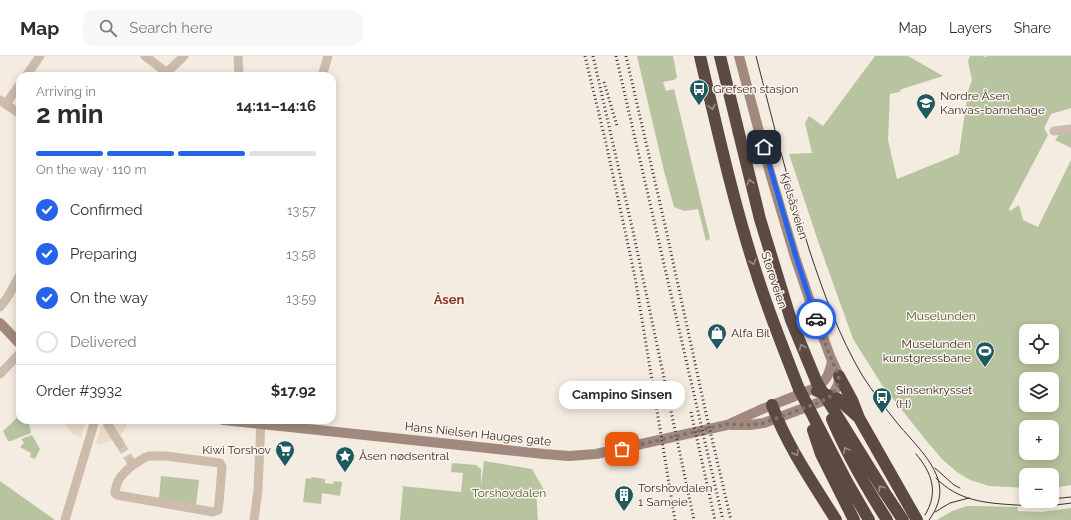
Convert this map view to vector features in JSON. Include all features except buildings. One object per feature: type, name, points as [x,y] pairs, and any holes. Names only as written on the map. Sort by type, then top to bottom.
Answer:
[{"type":"highway","name":"Storoveien","points":[[700,56],[742,224],[775,328],[799,389],[846,480],[869,520]]},
{"type":"highway","name":"Storoveien","points":[[720,56],[760,219],[791,320],[815,386],[841,441],[886,520]]},
{"type":"highway","points":[[839,376],[852,400],[859,418],[917,520]]},
{"type":"highway","points":[[815,386],[846,405],[859,418]]},
{"type":"highway","points":[[815,386],[903,520]]},
{"type":"highway","points":[[799,389],[822,454],[854,520]]},
{"type":"highway","points":[[772,405],[777,419],[802,464],[836,520]]},
{"type":"street","points":[[29,72],[40,56]]},
{"type":"street","points":[[145,56],[163,72]]},
{"type":"street","points":[[167,72],[184,56]]},
{"type":"street","points":[[238,56],[239,72]]},
{"type":"street","points":[[323,72],[328,56]]},
{"type":"street","name":"Kjelsåsveien","points":[[739,56],[770,173],[812,307],[832,361]]},
{"type":"street","points":[[16,88],[3,102],[16,111]]},
{"type":"street","points":[[1054,131],[1071,129]]},
{"type":"street","points":[[0,307],[16,282]]},
{"type":"street","points":[[1,322],[16,339]]},
{"type":"street","points":[[0,374],[16,357]]},
{"type":"street","points":[[831,396],[837,387],[839,376],[832,361]]},
{"type":"street","name":"Hans Nielsen Hauges gate","points":[[279,424],[544,454],[570,456],[596,454],[727,424],[822,383],[826,379],[832,361]]},
{"type":"street","name":"Hans Nielsen Hauges gate","points":[[727,424],[758,424],[777,419],[820,402],[831,396]]},
{"type":"street","points":[[65,520],[94,424]]},
{"type":"street","points":[[254,520],[258,490],[262,424]]},
{"type":"street","points":[[108,425],[120,444]]},
{"type":"street","points":[[149,456],[166,456],[220,463],[222,467],[218,510],[213,512],[117,495],[115,493],[117,481],[132,464],[149,456]]},
{"type":"green space","points":[[637,56],[673,56],[677,77],[674,80],[663,82],[666,91],[674,89],[710,239],[706,241],[698,209],[684,211],[674,207]]},
{"type":"green space","name":"Muselunden","points":[[875,56],[908,56],[943,76],[890,94],[888,140],[897,179],[959,154],[968,91],[972,80],[968,61],[970,56],[1071,56],[1071,108],[1051,114],[1044,128],[1048,135],[1009,209],[1010,211],[1019,205],[1023,220],[1038,227],[1071,160],[1071,485],[1059,487],[1059,468],[1019,468],[1019,488],[989,486],[970,480],[957,472],[943,460],[882,385],[853,339],[789,154],[812,153],[805,123],[809,116],[823,126]]},
{"type":"green space","points":[[1071,131],[1071,148],[1055,140],[1059,135]]},
{"type":"green space","points":[[16,419],[16,424],[29,424],[31,433],[8,441],[3,431]]},
{"type":"green space","points":[[32,435],[40,449],[35,459],[30,457],[31,453],[20,447],[24,443],[21,439]]},
{"type":"green space","name":"Torshovdalen","points":[[484,461],[532,469],[544,490],[536,491],[538,520],[400,520],[403,487],[401,486],[461,492],[463,473],[451,472],[452,463],[476,465],[481,469],[481,486]]},
{"type":"green space","points":[[161,476],[199,480],[196,505],[159,498]]},
{"type":"green space","points":[[311,477],[325,479],[325,483],[333,484],[334,481],[342,482],[340,496],[322,493],[321,504],[303,502],[306,478],[311,479]]},
{"type":"green space","points":[[0,481],[55,520],[0,520]]},
{"type":"green space","points":[[967,506],[1018,507],[1018,511],[1041,512],[1071,508],[1071,520],[937,520],[952,511]]},
{"type":"shaded area","points":[[66,424],[85,424],[81,438],[73,434]]},
{"type":"shaded area","points":[[126,424],[126,428],[119,437],[101,444],[96,443],[102,425]]},
{"type":"tunnel","points":[[120,444],[131,462]]},
{"type":"tram line","points":[[756,56],[802,228],[839,330],[862,375],[893,418],[928,459],[939,483],[939,498],[934,512],[929,520]]},
{"type":"tram line","points":[[916,454],[926,468],[932,483],[932,498],[925,515]]},
{"type":"tram line","points":[[935,468],[954,485],[960,488]]},
{"type":"tram line","points":[[936,478],[953,492],[983,502],[1030,506],[1071,503]]},
{"type":"tram line","points":[[1059,498],[1071,497]]},
{"type":"tram line","points":[[935,512],[950,503],[969,498]]},
{"type":"railway","points":[[585,56],[606,143],[635,277],[675,520]]},
{"type":"railway","points":[[593,56],[634,236],[694,520]]},
{"type":"railway","points":[[616,56],[723,520]]},
{"type":"railway","points":[[626,56],[731,520]]},
{"type":"railway","points":[[604,82],[617,126]]},
{"type":"railway","points":[[691,412],[715,520]]},
{"type":"way so far","points":[[622,449],[727,424],[750,425],[764,423],[788,415],[831,396],[837,387],[839,376],[816,319]]},
{"type":"place","name":"Grefsen stasjon","points":[[699,106]]},
{"type":"place","name":"Nordre Åsen Kanvas-barnehage","points":[[926,120]]},
{"type":"place","name":"Alfa Bil","points":[[717,350]]},
{"type":"place","name":"Muselunden kunstgressbane","points":[[985,368]]},
{"type":"place","name":"Sinsenkrysset (H)","points":[[882,414]]},
{"type":"place","name":"Campino Sinsen","points":[[622,449]]},
{"type":"place","name":"Kiwi Torshov","points":[[285,467]]},
{"type":"place","name":"Åsen nødsentral","points":[[345,473]]},
{"type":"place","name":"Torshovdalen 1 Sameie","points":[[624,512]]},
{"type":"district","name":"Åsen","points":[[449,299]]},
{"type":"route","points":[[764,147],[770,173],[816,319]]}]
